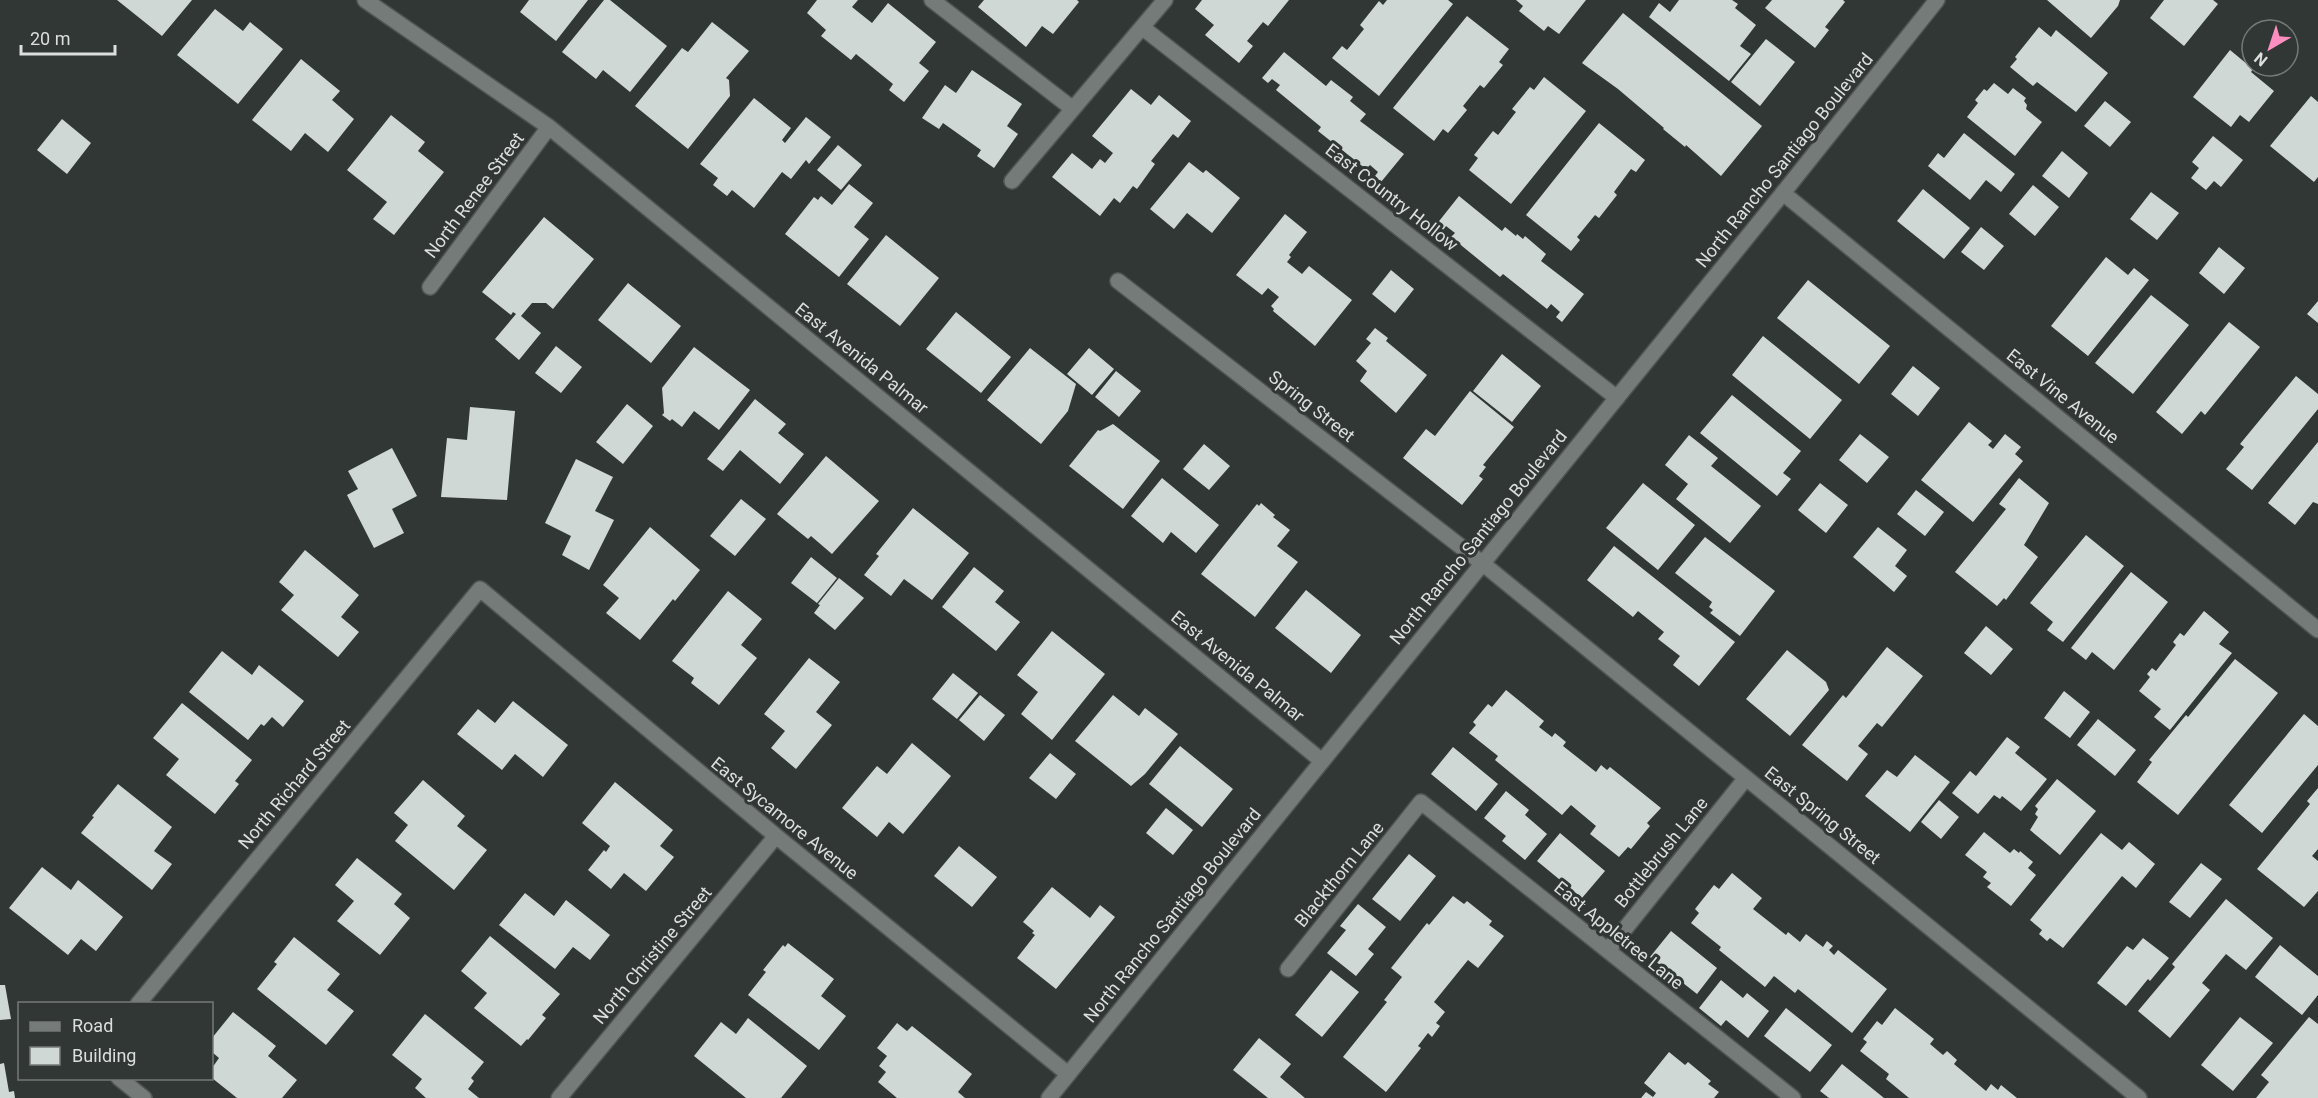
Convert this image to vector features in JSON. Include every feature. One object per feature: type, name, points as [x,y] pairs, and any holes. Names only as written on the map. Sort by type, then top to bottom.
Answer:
[{"type":"street","name":"East Avenida Palmar","points":[[365,0],[549,127],[1322,761]]},
{"type":"street","points":[[932,0],[1073,109]]},
{"type":"street","points":[[1012,181],[1165,0]]},
{"type":"street","name":"North Rancho Santiago Boulevard","points":[[1048,1098],[1937,0]]},
{"type":"street","name":"East Country Hollow","points":[[1143,28],[1617,398]]},
{"type":"street","name":"North Renee Street","points":[[430,287],[549,127]]},
{"type":"street","name":"East Vine Avenue","points":[[1783,193],[2318,630]]},
{"type":"street","name":"Spring Street","points":[[1118,281],[1482,563]]},
{"type":"street","name":"East Spring Street","points":[[1482,563],[2134,1096]]},
{"type":"street","name":"East Sycamore Avenue","points":[[480,589],[776,836],[1068,1074]]},
{"type":"street","name":"North Richard Street","points":[[140,1002],[480,589]]},
{"type":"street","name":"Bottlebrush Lane","points":[[1608,950],[1746,778]]},
{"type":"street","name":"East Appletree Lane","points":[[1421,802],[1792,1098]]},
{"type":"street","name":"Blackthorn Lane","points":[[1288,969],[1421,802]]},
{"type":"street","name":"North Christine Street","points":[[559,1098],[776,836]]},
{"type":"street","points":[[122,1080],[144,1098]]},
{"type":"building","points":[[117,0],[192,0],[162,36]]},
{"type":"building","points":[[529,0],[588,0],[556,41],[520,12]]},
{"type":"building","points":[[604,0],[610,0],[667,46],[630,92],[603,70],[596,79],[562,52]]},
{"type":"building","points":[[817,0],[858,0],[852,7],[872,23],[888,3],[936,42],[919,63],[929,71],[904,102],[889,90],[893,84],[856,54],[851,60],[821,36],[826,30],[807,13]]},
{"type":"building","points":[[984,0],[1077,0],[1079,2],[1053,34],[1042,26],[1026,47],[978,7]]},
{"type":"building","points":[[1202,0],[1289,0],[1268,26],[1263,22],[1247,41],[1253,46],[1239,63],[1205,35],[1214,25],[1195,9]]},
{"type":"building","points":[[1387,0],[1448,0],[1453,4],[1379,96],[1332,58],[1342,46],[1347,50],[1364,29],[1360,25],[1379,1],[1383,5]]},
{"type":"building","points":[[1516,0],[1586,0],[1559,34],[1548,26],[1544,31],[1519,11],[1523,6]]},
{"type":"building","points":[[1679,0],[1732,0],[1738,4],[1735,8],[1756,25],[1740,46],[1751,54],[1729,81],[1649,17],[1659,3],[1670,12]]},
{"type":"building","points":[[1772,0],[1843,0],[1845,2],[1825,27],[1829,30],[1815,48],[1765,8]]},
{"type":"building","points":[[2047,0],[2120,0],[2118,6],[2091,38]]},
{"type":"building","points":[[2164,0],[2213,0],[2218,4],[2184,46],[2150,18]]},
{"type":"building","points":[[215,9],[243,31],[250,22],[283,49],[238,104],[177,55]]},
{"type":"building","points":[[1623,13],[1762,126],[1721,176],[1618,89],[1582,63]]},
{"type":"building","points":[[1467,16],[1509,49],[1499,62],[1503,65],[1484,88],[1480,85],[1463,106],[1467,110],[1448,133],[1443,129],[1434,141],[1393,108]]},
{"type":"building","points":[[712,22],[749,51],[726,78],[729,80],[730,96],[688,149],[635,106],[682,48],[688,52]]},
{"type":"building","points":[[2039,27],[2051,37],[2056,30],[2108,73],[2076,112],[2037,82],[2033,86],[2010,67],[2017,59],[2015,57]]},
{"type":"building","points":[[1766,39],[1795,62],[1760,106],[1731,82]]},
{"type":"building","points":[[2230,50],[2240,58],[2240,78],[2258,78],[2274,91],[2249,122],[2240,115],[2231,127],[2193,97]]},
{"type":"building","points":[[1284,52],[1326,86],[1331,80],[1353,97],[1350,101],[1366,114],[1360,121],[1404,154],[1381,182],[1375,176],[1378,172],[1370,165],[1366,169],[1318,131],[1321,127],[1276,90],[1280,85],[1272,79],[1268,83],[1262,78]]},
{"type":"building","points":[[301,59],[340,91],[332,100],[354,119],[328,152],[305,133],[291,151],[252,120]]},
{"type":"building","points":[[972,70],[1022,104],[1007,126],[1018,134],[994,168],[977,156],[981,150],[943,123],[939,129],[922,118],[945,85],[956,93]]},
{"type":"building","points":[[1544,77],[1586,111],[1511,204],[1469,170],[1478,158],[1474,155],[1493,131],[1498,135],[1516,112],[1512,109],[1530,87],[1534,90]]},
{"type":"building","points":[[1994,83],[2008,94],[2013,88],[2026,98],[2024,101],[2027,105],[2026,109],[2042,122],[2015,156],[1967,117],[1978,103],[1975,100],[1984,89],[1987,91]]},
{"type":"building","points":[[1131,89],[1151,105],[1159,95],[1191,121],[1178,138],[1173,134],[1151,161],[1155,164],[1137,189],[1133,186],[1120,203],[1114,198],[1100,216],[1052,177],[1072,153],[1092,169],[1100,159],[1105,163],[1113,153],[1092,136]]},
{"type":"building","points":[[2311,96],[2318,102],[2318,177],[2314,182],[2270,146]]},
{"type":"building","points":[[754,98],[791,128],[782,140],[785,143],[806,117],[831,137],[809,164],[806,160],[791,179],[782,172],[754,208],[732,190],[727,196],[713,185],[718,178],[700,164]]},
{"type":"building","points":[[2105,101],[2131,122],[2110,147],[2084,126]]},
{"type":"building","points":[[391,115],[425,142],[418,151],[444,172],[394,235],[373,219],[387,202],[347,170]]},
{"type":"building","points":[[62,119],[91,143],[67,174],[37,150]]},
{"type":"building","points":[[1599,123],[1645,160],[1636,172],[1631,169],[1614,192],[1617,195],[1599,218],[1595,215],[1577,237],[1580,240],[1571,251],[1526,215]]},
{"type":"building","points":[[1964,133],[2015,174],[2001,192],[1986,180],[1970,200],[1928,166],[1938,153],[1944,158]]},
{"type":"building","points":[[2213,136],[2243,160],[2221,187],[2214,181],[2206,190],[2191,178],[2199,168],[2192,162]]},
{"type":"building","points":[[838,145],[862,165],[841,190],[817,170]]},
{"type":"building","points":[[2062,151],[2088,173],[2069,198],[2042,176]]},
{"type":"building","points":[[1189,162],[1203,173],[1206,170],[1240,198],[1212,233],[1187,213],[1174,229],[1150,209]]},
{"type":"building","points":[[849,184],[873,203],[854,227],[869,239],[839,277],[785,234],[814,197],[818,200],[821,196],[832,205]]},
{"type":"building","points":[[2033,185],[2059,207],[2035,236],[2009,214]]},
{"type":"building","points":[[1923,189],[1970,228],[1944,259],[1897,221]]},
{"type":"building","points":[[2151,192],[2179,213],[2157,240],[2130,219]]},
{"type":"building","points":[[1459,196],[1502,231],[1505,227],[1516,236],[1517,234],[1523,239],[1525,236],[1546,254],[1541,261],[1584,294],[1562,322],[1556,317],[1560,312],[1551,304],[1547,309],[1503,274],[1500,277],[1451,237],[1455,233],[1446,226],[1443,230],[1436,225]]},
{"type":"building","points":[[1285,214],[1307,232],[1289,255],[1291,257],[1287,262],[1302,274],[1309,266],[1352,300],[1315,346],[1273,311],[1271,306],[1279,297],[1268,288],[1262,295],[1236,275]]},
{"type":"building","points":[[544,217],[594,259],[553,309],[546,303],[532,303],[521,316],[541,333],[519,360],[495,339],[516,314],[513,312],[511,315],[482,292]]},
{"type":"building","points":[[1981,227],[2004,246],[1984,270],[1961,252]]},
{"type":"building","points":[[886,235],[939,278],[900,326],[847,284]]},
{"type":"building","points":[[2219,247],[2245,268],[2224,294],[2199,273]]},
{"type":"building","points":[[2106,257],[2128,275],[2134,268],[2149,280],[2088,356],[2051,326]]},
{"type":"building","points":[[1391,270],[1414,289],[1395,313],[1372,294]]},
{"type":"building","points":[[1808,280],[1890,346],[1859,384],[1777,318]]},
{"type":"building","points":[[628,283],[681,326],[651,363],[598,320]]},
{"type":"building","points":[[2151,295],[2189,325],[2133,394],[2095,363]]},
{"type":"building","points":[[2318,301],[2318,323],[2307,314]]},
{"type":"building","points":[[956,312],[1011,357],[981,393],[926,349]]},
{"type":"building","points":[[2229,322],[2260,347],[2205,415],[2201,411],[2182,434],[2156,412]]},
{"type":"building","points":[[1375,328],[1388,338],[1386,341],[1427,375],[1396,413],[1360,381],[1367,371],[1356,361],[1371,343],[1366,339]]},
{"type":"building","points":[[1763,336],[1842,400],[1810,439],[1732,375]]},
{"type":"building","points":[[556,346],[582,367],[561,393],[535,373]]},
{"type":"building","points":[[694,347],[750,390],[719,430],[694,411],[682,427],[662,415],[664,413],[662,388]]},
{"type":"building","points":[[1030,348],[1076,384],[1068,411],[1041,444],[987,400]]},
{"type":"building","points":[[1089,348],[1114,369],[1092,395],[1067,374]]},
{"type":"building","points":[[1502,354],[1541,386],[1512,422],[1473,391]]},
{"type":"building","points":[[1913,366],[1940,388],[1918,416],[1891,394]]},
{"type":"building","points":[[1116,371],[1141,391],[1119,417],[1095,397]]},
{"type":"building","points":[[2296,376],[2318,394],[2318,409],[2252,490],[2226,469],[2244,447],[2240,444]]},
{"type":"building","points":[[1470,391],[1514,427],[1483,465],[1486,467],[1479,476],[1483,479],[1462,505],[1403,458],[1426,429],[1435,436]]},
{"type":"building","points":[[1732,395],[1801,451],[1783,473],[1791,479],[1777,496],[1700,433]]},
{"type":"building","points":[[755,399],[786,424],[778,433],[804,454],[780,484],[740,450],[723,471],[707,459]]},
{"type":"building","points":[[627,404],[653,426],[623,464],[596,442]]},
{"type":"building","points":[[470,407],[515,411],[507,500],[441,497],[447,438],[467,440]]},
{"type":"building","points":[[1969,422],[1992,441],[1988,445],[1993,449],[2005,434],[2021,447],[2015,454],[2023,461],[1973,522],[1921,480]]},
{"type":"building","points":[[1113,424],[1160,461],[1123,509],[1069,466],[1098,430]]},
{"type":"building","points":[[1860,434],[1889,457],[1867,483],[1839,460]]},
{"type":"building","points":[[1689,435],[1718,458],[1711,466],[1761,506],[1730,543],[1676,499],[1688,484],[1665,465]]},
{"type":"building","points":[[2318,442],[2318,504],[2313,502],[2295,525],[2268,503]]},
{"type":"building","points":[[1204,444],[1230,466],[1209,490],[1183,469]]},
{"type":"building","points":[[392,448],[417,496],[392,509],[404,533],[374,548],[347,495],[358,489],[348,471]]},
{"type":"building","points":[[826,456],[879,501],[832,554],[811,536],[808,539],[777,514]]},
{"type":"building","points":[[576,459],[613,477],[595,511],[614,520],[589,570],[562,555],[571,536],[545,523]]},
{"type":"building","points":[[1162,478],[1219,525],[1196,553],[1171,532],[1163,543],[1131,516]]},
{"type":"building","points":[[2019,478],[2049,503],[2024,545],[2038,557],[2006,600],[2004,598],[1997,606],[1955,572],[2006,509],[1999,504]]},
{"type":"building","points":[[1643,483],[1695,525],[1658,570],[1606,528]]},
{"type":"building","points":[[1820,483],[1848,505],[1826,533],[1798,510]]},
{"type":"building","points":[[1916,490],[1944,512],[1925,536],[1897,514]]},
{"type":"building","points":[[741,499],[766,519],[735,556],[710,536]]},
{"type":"building","points":[[1261,503],[1275,515],[1273,517],[1290,530],[1277,546],[1298,562],[1255,617],[1201,574],[1257,504],[1259,506]]},
{"type":"building","points":[[913,508],[969,553],[932,600],[904,579],[891,596],[864,575],[879,556],[876,554]]},
{"type":"building","points":[[650,527],[700,570],[640,640],[606,613],[619,598],[603,585]]},
{"type":"building","points":[[1878,527],[1907,550],[1895,566],[1907,576],[1894,592],[1853,557]]},
{"type":"building","points":[[2086,535],[2124,566],[2063,642],[2047,630],[2053,622],[2030,603]]},
{"type":"building","points":[[1705,537],[1775,591],[1740,636],[1710,613],[1713,610],[1709,607],[1712,602],[1675,573]]},
{"type":"building","points":[[1614,546],[1735,642],[1699,686],[1673,665],[1680,656],[1658,639],[1664,632],[1638,611],[1633,617],[1587,580]]},
{"type":"building","points":[[305,550],[359,595],[341,617],[359,632],[338,657],[281,610],[294,595],[279,582]]},
{"type":"building","points":[[811,557],[837,578],[817,603],[791,583]]},
{"type":"building","points":[[974,567],[1004,591],[995,602],[1020,622],[996,651],[942,607]]},
{"type":"building","points":[[2131,572],[2168,602],[2114,670],[2092,652],[2086,660],[2071,648]]},
{"type":"building","points":[[839,578],[864,598],[835,630],[814,613],[820,605],[818,604]]},
{"type":"building","points":[[1306,590],[1361,635],[1331,673],[1275,628]]},
{"type":"building","points":[[728,591],[762,619],[741,645],[757,658],[719,705],[691,683],[694,678],[672,661]]},
{"type":"building","points":[[2204,611],[2229,632],[2219,644],[2232,653],[2170,730],[2154,717],[2161,709],[2139,691],[2150,677],[2147,674],[2152,668],[2156,671],[2176,645],[2173,642],[2180,633],[2184,636]]},
{"type":"building","points":[[1986,626],[2013,649],[1991,675],[1964,653]]},
{"type":"building","points":[[1052,631],[1105,674],[1052,740],[1021,714],[1038,692],[1017,675]]},
{"type":"building","points":[[1887,647],[1923,676],[1882,727],[1877,723],[1858,746],[1868,754],[1847,781],[1802,745],[1843,695],[1846,698]]},
{"type":"building","points":[[1787,650],[1826,682],[1829,690],[1790,736],[1746,699]]},
{"type":"building","points":[[222,651],[252,675],[259,665],[304,701],[283,727],[272,717],[264,726],[261,724],[248,740],[189,692]]},
{"type":"building","points":[[809,658],[840,682],[816,712],[832,725],[796,769],[771,748],[785,731],[764,714]]},
{"type":"building","points":[[2235,659],[2278,693],[2178,815],[2137,782],[2152,762],[2149,760],[2186,715],[2188,717]]},
{"type":"building","points":[[953,673],[978,693],[957,719],[932,699]]},
{"type":"building","points":[[1506,690],[1544,721],[1539,727],[1552,737],[1555,733],[1566,742],[1563,746],[1596,772],[1601,765],[1607,770],[1610,767],[1661,808],[1647,823],[1650,826],[1631,849],[1628,847],[1619,857],[1590,834],[1596,826],[1571,805],[1562,815],[1495,760],[1498,756],[1469,733],[1476,725],[1473,722],[1488,704],[1492,707]]},
{"type":"building","points":[[2064,691],[2090,712],[2070,738],[2044,718]]},
{"type":"building","points":[[980,695],[1005,715],[984,741],[959,720]]},
{"type":"building","points":[[1113,695],[1139,716],[1145,708],[1178,734],[1145,774],[1131,786],[1075,741]]},
{"type":"building","points":[[513,701],[568,745],[543,777],[515,754],[502,770],[457,734],[478,709],[495,723]]},
{"type":"building","points":[[182,703],[252,760],[235,781],[239,784],[215,814],[166,775],[179,759],[153,738]]},
{"type":"building","points":[[2304,714],[2318,726],[2318,765],[2262,833],[2229,805]]},
{"type":"building","points":[[2098,719],[2136,750],[2115,776],[2077,745]]},
{"type":"building","points":[[2007,737],[2020,747],[2015,753],[2047,779],[2021,811],[2002,796],[2000,799],[1994,795],[1978,814],[1952,793],[1970,771],[1976,776]]},
{"type":"building","points":[[912,743],[951,776],[903,834],[889,822],[877,837],[842,808],[877,766],[887,774]]},
{"type":"building","points":[[1180,746],[1233,789],[1202,827],[1149,784]]},
{"type":"building","points":[[1453,747],[1498,784],[1476,811],[1431,774]]},
{"type":"building","points":[[1050,753],[1076,774],[1056,799],[1029,778]]},
{"type":"building","points":[[1915,755],[1950,782],[1910,832],[1865,796],[1887,770],[1897,777]]},
{"type":"building","points":[[2057,779],[2096,811],[2060,855],[2030,830],[2038,817],[2035,814],[2038,809],[2035,806]]},
{"type":"building","points":[[423,780],[465,816],[457,826],[487,850],[454,890],[395,841],[408,825],[394,813]]},
{"type":"building","points":[[615,782],[673,830],[660,846],[674,857],[646,891],[624,873],[611,889],[588,870],[610,846],[582,823]]},
{"type":"building","points":[[118,784],[172,827],[154,851],[172,864],[152,890],[81,833]]},
{"type":"building","points":[[2318,788],[2318,849],[2312,856],[2318,861],[2318,891],[2304,907],[2257,869],[2310,804],[2307,801]]},
{"type":"building","points":[[1506,791],[1529,810],[1525,815],[1547,834],[1525,860],[1502,841],[1506,836],[1484,818]]},
{"type":"building","points":[[1939,800],[1959,817],[1941,839],[1921,822]]},
{"type":"building","points":[[1166,808],[1193,830],[1173,855],[1146,833]]},
{"type":"building","points":[[1984,832],[2010,853],[2014,849],[2019,853],[2020,851],[2033,862],[2028,868],[2036,875],[2011,906],[1987,887],[1991,883],[1983,877],[1987,872],[1965,855]]},
{"type":"building","points":[[1560,833],[1605,871],[1582,898],[1537,861]]},
{"type":"building","points":[[2101,833],[2122,850],[2129,842],[2155,864],[2136,888],[2122,876],[2063,948],[2050,938],[2047,941],[2039,934],[2042,930],[2030,920]]},
{"type":"building","points":[[959,846],[997,877],[972,907],[934,876]]},
{"type":"building","points":[[1409,854],[1436,876],[1400,921],[1372,899]]},
{"type":"building","points":[[357,858],[402,894],[394,904],[410,918],[380,955],[337,921],[354,901],[335,885]]},
{"type":"building","points":[[2201,863],[2222,879],[2190,918],[2169,902]]},
{"type":"building","points":[[42,867],[71,890],[78,880],[123,917],[96,951],[81,939],[68,955],[9,908]]},
{"type":"building","points":[[1732,873],[1762,898],[1753,909],[1786,935],[1788,932],[1800,942],[1806,934],[1823,947],[1827,941],[1833,946],[1829,950],[1834,955],[1838,950],[1887,989],[1852,1033],[1798,989],[1795,993],[1774,976],[1765,987],[1719,950],[1721,947],[1691,923],[1699,913],[1695,909],[1714,885],[1719,889]]},
{"type":"building","points":[[1052,887],[1090,918],[1100,905],[1115,917],[1056,989],[1017,958],[1035,935],[1032,933],[1034,931],[1023,922]]},
{"type":"building","points":[[525,893],[554,916],[566,900],[610,935],[590,960],[573,947],[555,969],[499,925]]},
{"type":"building","points":[[1453,896],[1464,904],[1467,901],[1492,921],[1489,925],[1504,936],[1478,968],[1468,960],[1434,1002],[1445,1012],[1436,1023],[1440,1026],[1432,1037],[1428,1033],[1418,1046],[1421,1048],[1386,1092],[1343,1057],[1387,1002],[1384,1000],[1402,977],[1391,968],[1427,923],[1429,925]]},
{"type":"building","points":[[2226,899],[2273,938],[2246,970],[2226,954],[2202,983],[2210,990],[2170,1038],[2138,1011],[2175,967],[2172,964]]},
{"type":"building","points":[[1358,904],[1386,927],[1368,949],[1374,954],[1356,976],[1327,953],[1346,930],[1340,926]]},
{"type":"building","points":[[1671,931],[1717,968],[1697,994],[1650,957]]},
{"type":"building","points":[[490,936],[560,994],[542,1015],[546,1018],[521,1046],[474,1008],[487,993],[461,971]]},
{"type":"building","points":[[294,937],[340,974],[327,990],[354,1011],[326,1045],[257,989],[277,964],[274,962]]},
{"type":"building","points":[[2143,938],[2169,958],[2126,1006],[2097,983],[2127,946],[2133,950]]},
{"type":"building","points":[[788,943],[834,979],[821,996],[846,1016],[819,1050],[748,995],[766,972],[763,970],[783,945],[785,947]]},
{"type":"building","points":[[2280,945],[2318,976],[2318,995],[2302,1015],[2255,977]]},
{"type":"building","points":[[1331,970],[1359,992],[1322,1037],[1295,1015]]},
{"type":"building","points":[[1721,980],[1743,998],[1747,993],[1769,1011],[1748,1038],[1726,1020],[1721,1026],[1699,1008]]},
{"type":"building","points":[[0,985],[5,985],[11,1019],[0,1020]]},
{"type":"building","points":[[1786,1008],[1832,1045],[1810,1072],[1764,1036]]},
{"type":"building","points":[[1895,1008],[1934,1039],[1930,1044],[1943,1055],[1947,1051],[1957,1060],[1954,1064],[1986,1091],[1991,1084],[1998,1090],[2001,1085],[2017,1098],[1909,1098],[1886,1079],[1889,1074],[1860,1051],[1867,1042],[1863,1039],[1877,1021],[1882,1025]]},
{"type":"building","points":[[233,1012],[276,1046],[268,1056],[297,1080],[282,1098],[237,1098],[213,1079],[213,1067],[219,1058],[213,1053],[213,1037]]},
{"type":"building","points":[[425,1014],[484,1062],[471,1078],[474,1081],[468,1089],[479,1098],[426,1098],[415,1088],[422,1079],[392,1055]]},
{"type":"building","points":[[2240,1017],[2273,1043],[2233,1091],[2201,1065]]},
{"type":"building","points":[[2309,1017],[2318,1024],[2318,1098],[2256,1098],[2269,1082],[2261,1075]]},
{"type":"building","points":[[748,1018],[807,1066],[781,1098],[746,1098],[694,1056],[721,1022],[736,1034]]},
{"type":"building","points":[[897,1023],[907,1031],[912,1026],[972,1074],[958,1092],[965,1098],[897,1098],[878,1082],[886,1072],[879,1066],[887,1056],[877,1048]]},
{"type":"building","points":[[1259,1038],[1291,1064],[1280,1077],[1305,1098],[1268,1098],[1233,1070]]},
{"type":"building","points":[[1669,1052],[1685,1065],[1688,1062],[1711,1081],[1708,1084],[1719,1092],[1714,1098],[1641,1098],[1646,1092],[1653,1097],[1656,1093],[1644,1083]]},
{"type":"building","points":[[4,1063],[9,1092],[14,1091],[15,1098],[0,1098],[0,1064]]},
{"type":"building","points":[[1842,1064],[1884,1098],[1829,1098],[1820,1091]]}]
